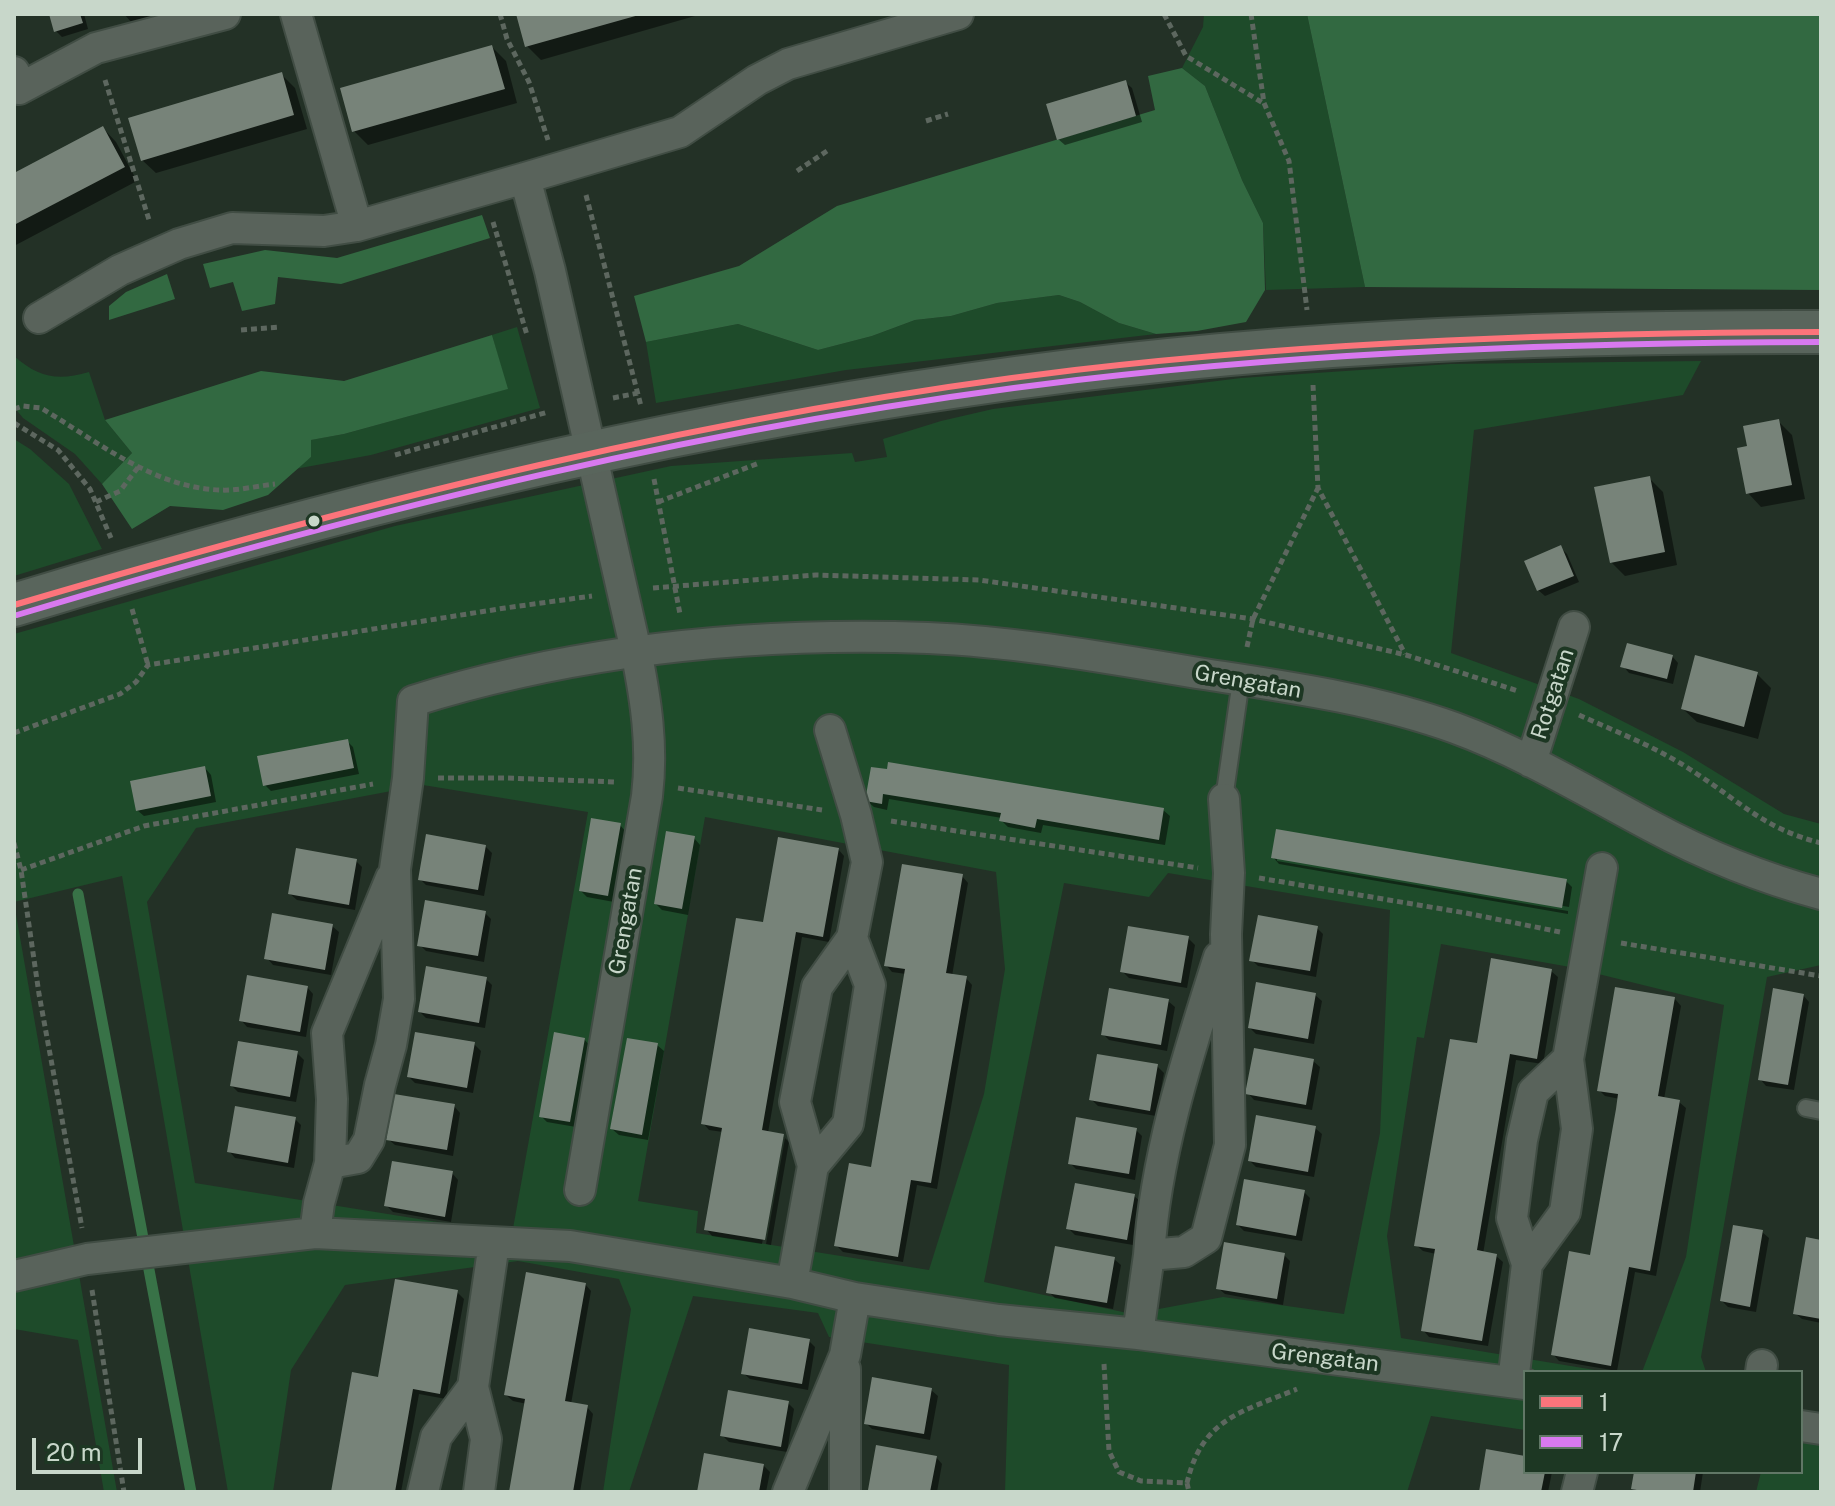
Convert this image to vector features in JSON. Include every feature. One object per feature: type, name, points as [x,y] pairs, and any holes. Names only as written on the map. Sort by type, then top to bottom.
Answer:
[{"type":"main road","points":[[14,605],[314,518],[592,452],[850,403],[965,385],[1206,357],[1424,340],[1548,335],[1821,332]]},
{"type":"street","points":[[14,72],[19,89],[96,48],[225,14]]},
{"type":"street","points":[[39,318],[120,270],[159,252],[232,228],[324,231],[357,226],[557,169],[680,132],[757,80],[788,64],[958,14]]},
{"type":"street","points":[[304,16],[357,226]]},
{"type":"street","name":"Grengatan","points":[[525,178],[550,271],[636,651],[646,700],[650,746],[648,784],[580,1190]]},
{"type":"street","name":"Rotgatan","points":[[1531,762],[1574,627]]},
{"type":"street","name":"Grengatan","points":[[330,1163],[358,1158],[369,1140],[391,1045],[399,999],[395,869],[408,778],[413,701],[473,682],[555,663],[636,651],[797,638],[929,638],[1055,650],[1241,680],[1383,707],[1454,728],[1531,762],[1719,859],[1779,883],[1821,894]]},
{"type":"street","points":[[792,1283],[813,1166],[795,1102],[817,987],[852,938],[867,862],[830,730]]},
{"type":"street","points":[[1149,1255],[1184,1252],[1206,1238],[1230,1145],[1226,934],[1229,873],[1224,799]]},
{"type":"street","name":"Grengatan","points":[[1527,1264],[1565,1212],[1577,1129],[1568,1059],[1602,868]]},
{"type":"street","name":"Grengatan","points":[[315,1233],[330,1163],[332,1099],[327,1033],[395,869]]},
{"type":"street","points":[[1138,1334],[1160,1169],[1183,1071],[1226,934]]},
{"type":"street","points":[[813,1166],[848,1124],[870,985],[852,938]]},
{"type":"street","name":"Grengatan","points":[[14,1276],[87,1259],[315,1233],[570,1246],[792,1283],[855,1298],[999,1320],[1138,1334],[1519,1383],[1527,1264],[1512,1218],[1522,1140],[1533,1092],[1568,1059]]},
{"type":"street","points":[[479,1492],[486,1439],[473,1387],[494,1243]]},
{"type":"street","points":[[845,1492],[845,1355],[855,1298]]},
{"type":"street","points":[[788,1492],[845,1355]]},
{"type":"street","points":[[423,1492],[436,1437],[473,1387]]},
{"type":"lane","points":[[1224,799],[1241,680]]},
{"type":"path","points":[[500,14],[507,39],[529,82],[557,169]]},
{"type":"path","points":[[1164,14],[1186,56],[1264,103]]},
{"type":"path","points":[[1251,14],[1264,103],[1289,161],[1308,319]]},
{"type":"path","points":[[96,48],[159,252]]},
{"type":"path","points":[[926,121],[948,114]]},
{"type":"path","points":[[797,171],[827,151]]},
{"type":"path","points":[[483,190],[528,340]]},
{"type":"path","points":[[241,330],[280,327]]},
{"type":"path","points":[[1313,380],[1318,488],[1406,655]]},
{"type":"path","points":[[395,455],[549,412],[545,398]]},
{"type":"path","points":[[14,409],[41,408],[139,466],[177,483],[220,491],[275,484]]},
{"type":"path","points":[[14,423],[58,450],[90,489],[113,542]]},
{"type":"path","points":[[658,502],[759,463]]},
{"type":"path","points":[[96,502],[120,491],[139,466]]},
{"type":"path","points":[[1241,680],[1253,619],[1318,488]]},
{"type":"path","points":[[130,602],[148,665]]},
{"type":"path","points":[[21,870],[144,826],[408,778],[505,778],[648,784],[1229,873],[1821,976]]},
{"type":"path","points":[[14,843],[87,1259],[124,1492]]},
{"type":"path","points":[[1102,1331],[1109,1451],[1119,1472],[1141,1481],[1187,1483]]},
{"type":"path","points":[[1189,1492],[1187,1483],[1197,1451],[1222,1423],[1234,1415],[1305,1386]]},
{"type":"green space","points":[[1204,14],[1307,14],[1365,287],[1266,290],[1263,223],[1242,180],[1205,86],[1182,68],[1203,27]]},
{"type":"green space","points":[[1307,14],[1821,14],[1821,290],[1365,287]]},
{"type":"green space","points":[[1182,68],[1205,86],[1242,180],[1263,223],[1265,290],[1246,322],[1197,331],[1156,334],[1119,323],[1080,302],[1059,295],[997,303],[951,316],[915,320],[872,336],[818,350],[738,324],[646,342],[634,296],[739,266],[837,206],[1155,110],[1148,76]]},
{"type":"green space","points":[[482,215],[490,238],[341,284],[278,277],[275,304],[242,311],[233,282],[210,288],[203,264],[265,250],[337,258]]},
{"type":"green space","points":[[167,274],[175,299],[109,320],[109,306],[126,292]]},
{"type":"green space","points":[[1059,295],[1080,302],[1119,323],[1156,334],[846,370],[656,403],[646,342],[738,324],[818,350],[872,336],[915,320],[951,316],[997,303]]},
{"type":"green space","points":[[517,327],[540,408],[371,455],[295,469],[311,457],[310,440],[344,434],[507,389],[492,335]]},
{"type":"green space","points":[[492,335],[508,389],[344,434],[311,440],[311,457],[268,495],[223,510],[170,506],[132,529],[102,484],[132,453],[105,420],[261,371],[344,381]]},
{"type":"green space","points":[[14,356],[49,376],[89,372],[105,420],[132,453],[102,484],[75,454],[23,418],[14,407]]},
{"type":"green space","points":[[1701,361],[1683,395],[1474,430],[1451,653],[1579,699],[1683,752],[1784,814],[1821,824],[1821,965],[1767,977],[1701,1357],[1705,1370],[1643,1370],[1686,1257],[1724,1005],[1570,967],[1441,944],[1424,1038],[1417,1037],[1387,1236],[1401,1338],[1595,1370],[1523,1370],[1523,1430],[1431,1416],[1407,1492],[1005,1492],[1009,1365],[829,1337],[818,1313],[693,1296],[629,1492],[603,1492],[631,1309],[619,1279],[518,1261],[345,1285],[291,1370],[273,1492],[228,1492],[122,876],[14,902],[14,634],[395,526],[671,466],[852,453],[855,462],[887,457],[883,439],[993,409],[1241,378],[1450,364]],"holes":[[[423,785],[588,812],[512,1234],[195,1183],[147,902],[196,828]],[[705,817],[996,872],[1005,969],[984,1094],[929,1270],[696,1233],[698,1211],[638,1201]],[[1168,873],[1390,910],[1380,1133],[1344,1314],[1223,1297],[1132,1314],[984,1282],[1064,883],[1149,897]]]},
{"type":"green space","points":[[14,439],[69,484],[102,549],[14,576]]},
{"type":"green space","points":[[14,903],[117,1492],[104,1492],[78,1340],[14,1329]]},
{"type":"green space","points":[[1803,1434],[1821,1438],[1821,1492],[1756,1492],[1760,1474],[1803,1474]]},
{"type":"building","points":[[49,14],[80,14],[83,23],[54,32]]},
{"type":"building","points":[[516,14],[639,14],[639,15],[525,47]]},
{"type":"building","points":[[492,45],[505,89],[352,132],[340,88]]},
{"type":"building","points":[[282,72],[294,115],[141,161],[128,118]]},
{"type":"building","points":[[1126,80],[1136,116],[1057,140],[1046,104]]},
{"type":"building","points":[[103,126],[125,167],[14,225],[14,173]]},
{"type":"building","points":[[1779,419],[1792,485],[1746,494],[1737,448],[1747,446],[1743,426]]},
{"type":"building","points":[[1650,476],[1665,552],[1610,563],[1594,487]]},
{"type":"building","points":[[1561,545],[1574,576],[1537,591],[1524,561]]},
{"type":"building","points":[[1627,643],[1673,655],[1667,679],[1620,667]]},
{"type":"building","points":[[1695,655],[1758,672],[1744,727],[1681,709]]},
{"type":"building","points":[[348,739],[354,768],[263,786],[257,756]]},
{"type":"building","points":[[888,762],[1164,808],[1159,840],[1037,819],[1035,828],[999,821],[1001,813],[883,794],[882,804],[865,801],[871,767],[887,769]]},
{"type":"building","points":[[205,766],[211,796],[136,811],[130,781]]},
{"type":"building","points":[[591,818],[621,823],[608,896],[579,891]]},
{"type":"building","points":[[1276,829],[1567,879],[1562,908],[1271,858]]},
{"type":"building","points":[[666,831],[695,836],[682,909],[654,904]]},
{"type":"building","points":[[426,834],[486,845],[478,890],[418,880]]},
{"type":"building","points":[[778,837],[839,848],[823,937],[796,932],[762,1130],[784,1134],[765,1240],[704,1230],[722,1128],[701,1124],[736,918],[763,922]]},
{"type":"building","points":[[296,848],[357,859],[349,905],[288,894]]},
{"type":"building","points":[[902,864],[963,874],[946,973],[967,976],[931,1183],[911,1180],[898,1257],[834,1246],[849,1163],[871,1167],[905,969],[884,966]]},
{"type":"building","points":[[425,900],[486,911],[478,956],[417,946]]},
{"type":"building","points":[[272,913],[333,924],[325,970],[264,959]]},
{"type":"building","points":[[1258,915],[1318,926],[1310,971],[1249,961]]},
{"type":"building","points":[[1128,926],[1189,936],[1181,983],[1120,972]]},
{"type":"building","points":[[1491,958],[1552,969],[1537,1059],[1510,1054],[1477,1250],[1497,1254],[1482,1341],[1421,1331],[1435,1249],[1414,1246],[1450,1039],[1477,1043]]},
{"type":"building","points":[[426,966],[487,977],[479,1023],[418,1012]]},
{"type":"building","points":[[247,975],[308,986],[300,1032],[239,1021]]},
{"type":"building","points":[[1256,982],[1316,993],[1308,1039],[1248,1028]]},
{"type":"building","points":[[1615,987],[1675,997],[1658,1096],[1680,1100],[1650,1271],[1629,1267],[1611,1366],[1551,1355],[1569,1251],[1590,1255],[1616,1109],[1618,1094],[1597,1091]]},
{"type":"building","points":[[1109,988],[1169,999],[1161,1045],[1101,1035]]},
{"type":"building","points":[[1773,988],[1804,994],[1788,1085],[1758,1080]]},
{"type":"building","points":[[415,1032],[475,1042],[467,1088],[407,1077]]},
{"type":"building","points":[[554,1032],[585,1038],[570,1122],[539,1117]]},
{"type":"building","points":[[627,1038],[658,1043],[642,1135],[610,1129]]},
{"type":"building","points":[[238,1041],[298,1051],[290,1097],[230,1086]]},
{"type":"building","points":[[1254,1048],[1314,1059],[1306,1105],[1245,1094]]},
{"type":"building","points":[[1097,1054],[1158,1064],[1150,1111],[1089,1100]]},
{"type":"building","points":[[394,1094],[455,1104],[447,1150],[386,1140]]},
{"type":"building","points":[[235,1106],[296,1117],[288,1163],[227,1152]]},
{"type":"building","points":[[1256,1115],[1316,1126],[1308,1172],[1248,1161]]},
{"type":"building","points":[[1076,1117],[1137,1128],[1129,1174],[1068,1164]]},
{"type":"building","points":[[392,1161],[453,1171],[445,1217],[384,1206]]},
{"type":"building","points":[[1244,1179],[1305,1190],[1296,1236],[1236,1225]]},
{"type":"building","points":[[1075,1183],[1135,1194],[1127,1240],[1066,1229]]},
{"type":"building","points":[[1733,1225],[1763,1230],[1750,1307],[1720,1301]]},
{"type":"building","points":[[1806,1237],[1821,1240],[1821,1319],[1793,1314]]},
{"type":"building","points":[[1224,1242],[1285,1253],[1277,1299],[1216,1289]]},
{"type":"building","points":[[1055,1246],[1115,1257],[1107,1303],[1046,1293]]},
{"type":"building","points":[[526,1272],[586,1283],[565,1401],[588,1405],[573,1492],[509,1492],[525,1399],[504,1395]]},
{"type":"building","points":[[395,1279],[458,1290],[440,1394],[413,1389],[395,1492],[331,1492],[352,1372],[378,1377]]},
{"type":"building","points":[[749,1328],[810,1339],[802,1384],[741,1374]]},
{"type":"building","points":[[872,1377],[932,1388],[924,1434],[864,1424]]},
{"type":"building","points":[[728,1390],[789,1401],[781,1447],[720,1436]]},
{"type":"building","points":[[876,1445],[937,1456],[930,1492],[868,1490]]},
{"type":"building","points":[[1486,1449],[1523,1456],[1523,1474],[1545,1474],[1541,1492],[1479,1492]]},
{"type":"building","points":[[704,1453],[764,1464],[759,1492],[697,1492]]},
{"type":"building","points":[[1634,1474],[1696,1474],[1693,1492],[1631,1489]]},
{"type":"waterway","points":[[78,894],[191,1492]]},
{"type":"transit line","name":"1","points":[[14,605],[276,531],[540,465],[806,410],[940,388],[1168,360],[1354,345],[1634,334],[1821,332]]},
{"type":"transit line","name":"17","points":[[17,615],[278,540],[542,475],[808,420],[942,398],[1170,370],[1355,355],[1634,344],[1821,342]]}]
